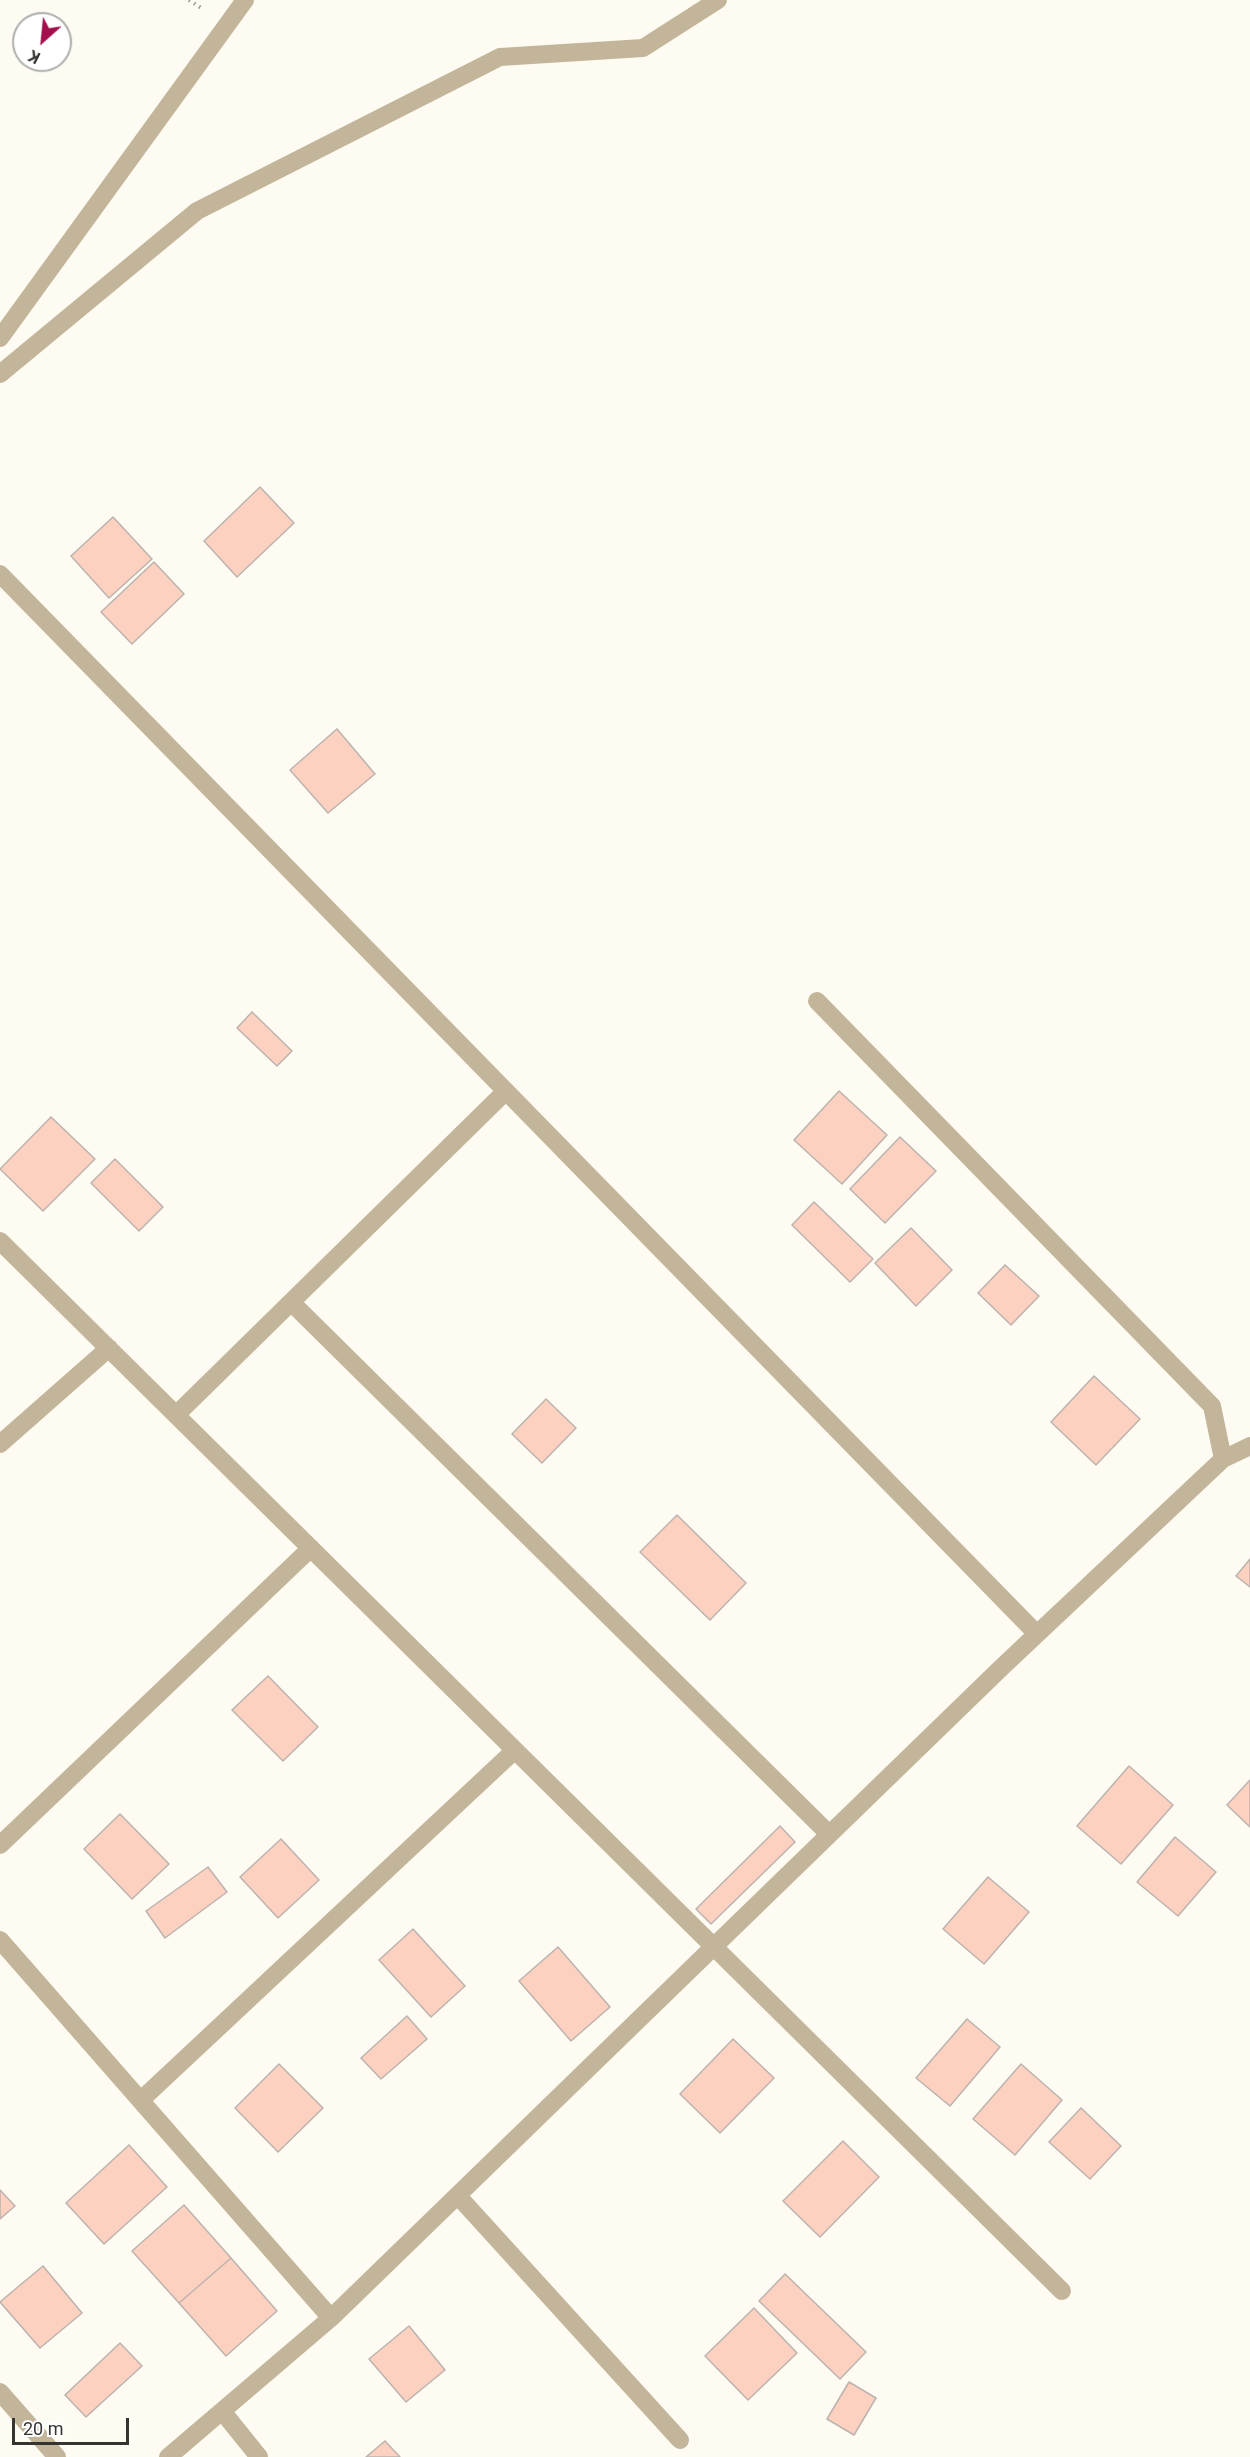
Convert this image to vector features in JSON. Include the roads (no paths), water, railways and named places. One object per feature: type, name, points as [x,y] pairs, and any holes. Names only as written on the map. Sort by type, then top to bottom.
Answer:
[{"type":"street","points":[[0,338],[245,0]]},
{"type":"street","points":[[0,374],[197,211],[500,57],[644,48],[718,0]]},
{"type":"street","points":[[0,574],[1037,1634]]},
{"type":"street","points":[[817,1001],[1212,1406],[1223,1460]]},
{"type":"street","points":[[176,1415],[506,1090]]},
{"type":"street","points":[[0,1241],[1062,2291]]},
{"type":"street","points":[[291,1302],[829,1834]]},
{"type":"street","points":[[0,1444],[109,1348]]},
{"type":"street","points":[[168,2457],[331,2318],[1037,1634],[1223,1460],[1250,1446]]},
{"type":"street","points":[[0,1845],[311,1548]]},
{"type":"street","points":[[141,2100],[514,1750]]},
{"type":"street","points":[[0,1940],[331,2318]]},
{"type":"street","points":[[458,2196],[680,2440]]},
{"type":"street","points":[[0,2392],[57,2457]]},
{"type":"street","points":[[222,2411],[260,2457]]}]
